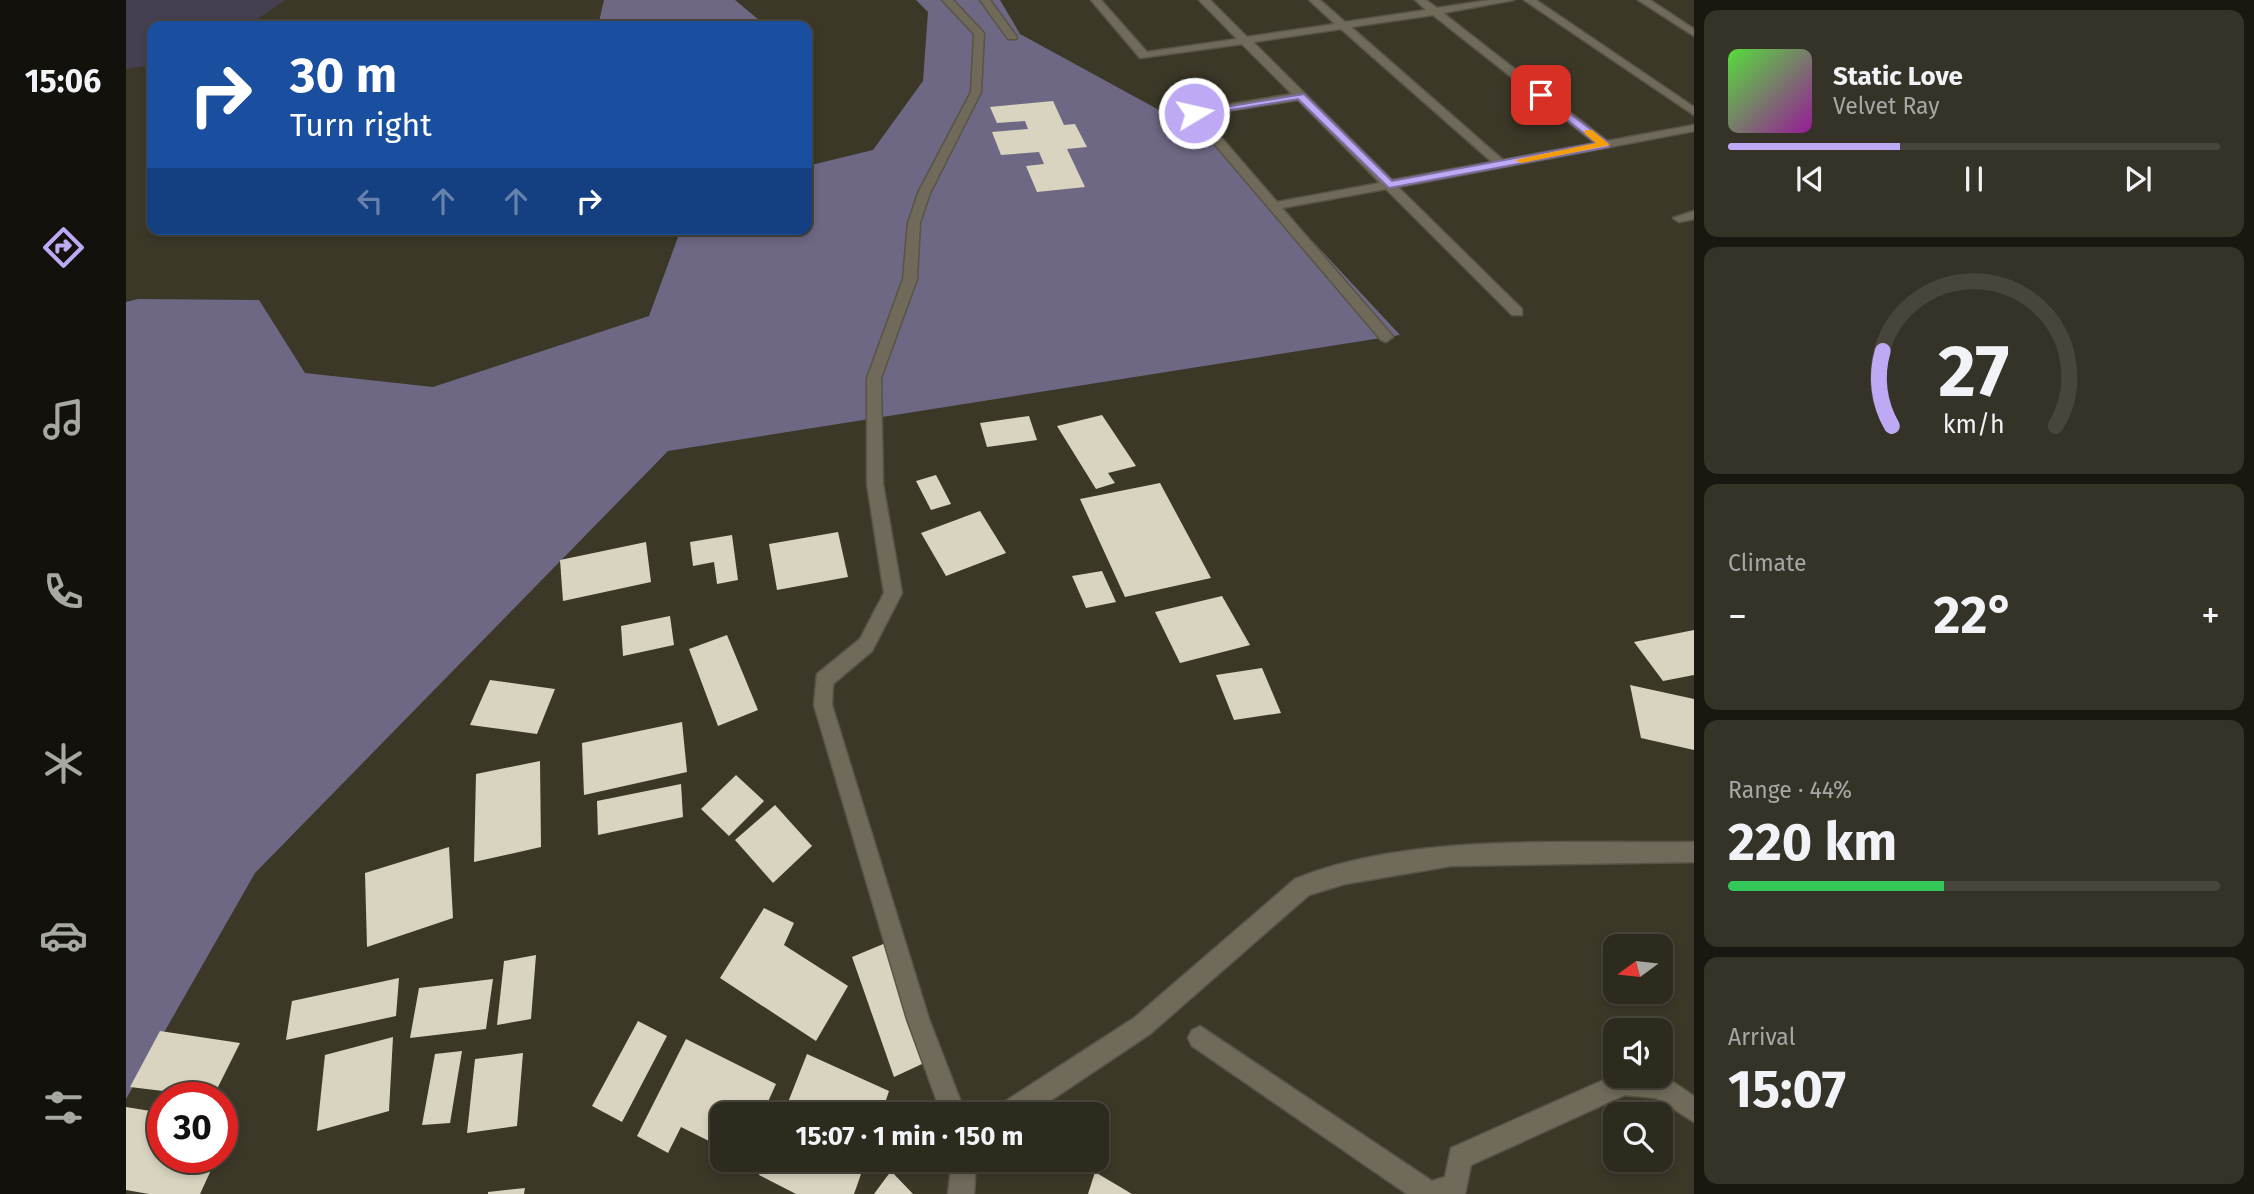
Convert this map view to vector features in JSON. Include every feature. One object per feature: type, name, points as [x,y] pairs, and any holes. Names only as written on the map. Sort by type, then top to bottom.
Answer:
[{"type":"street","points":[[947,0],[979,33],[976,92],[924,193],[914,223],[910,279],[874,378],[875,484],[893,593],[866,645],[824,680],[823,705],[918,1019],[949,1102]]},
{"type":"street","points":[[985,0],[1012,37]]},
{"type":"street","points":[[1096,0],[1144,55],[1509,0]]},
{"type":"street","points":[[1205,0],[1517,312]]},
{"type":"street","points":[[1314,0],[1501,164]]},
{"type":"street","points":[[1420,0],[1605,145]]},
{"type":"street","points":[[1529,0],[1694,113]]},
{"type":"street","points":[[1643,0],[1694,33]]},
{"type":"street","points":[[1301,96],[1194,113],[1386,337]]},
{"type":"street","points":[[1273,206],[1694,128]]},
{"type":"street","points":[[1679,218],[1694,215]]},
{"type":"street","points":[[1027,1102],[1142,1026],[1303,887],[1345,873],[1451,856],[1694,852]]},
{"type":"street","points":[[1200,1038],[1430,1194],[1458,1190],[1460,1157],[1625,1083],[1660,1086],[1694,1110]]},
{"type":"street","points":[[961,1194],[963,1172]]},
{"type":"shaded area","points":[[126,0],[285,0],[254,21],[147,21],[147,66],[126,69]]},
{"type":"shaded area","points":[[604,0],[735,0],[760,21],[599,21]]},
{"type":"shaded area","points":[[916,0],[1000,0],[1020,34],[1223,145],[1400,335],[668,451],[255,873],[126,1099],[126,302],[138,299],[259,300],[305,373],[433,387],[649,316],[679,235],[812,235],[812,165],[873,150],[923,81],[928,12]]},
{"type":"building","points":[[1053,101],[1064,125],[1075,124],[1087,147],[1067,149],[1085,187],[1037,192],[1026,166],[1044,164],[1039,152],[1001,155],[992,132],[1028,129],[1025,121],[997,123],[990,107]]},
{"type":"building","points":[[1102,415],[1136,466],[1108,473],[1115,483],[1096,489],[1057,426]]},
{"type":"building","points":[[1029,416],[1037,440],[987,447],[980,423]]},
{"type":"building","points":[[936,475],[951,504],[931,510],[916,481]]},
{"type":"building","points":[[1160,483],[1211,578],[1125,597],[1080,499]]},
{"type":"building","points":[[980,511],[1006,553],[946,576],[921,533]]},
{"type":"building","points":[[838,532],[848,577],[777,590],[769,544]]},
{"type":"building","points":[[732,535],[738,580],[717,584],[714,562],[693,566],[690,542]]},
{"type":"building","points":[[646,542],[651,582],[563,601],[560,560]]},
{"type":"building","points":[[1102,571],[1116,602],[1086,608],[1072,576]]},
{"type":"building","points":[[1222,596],[1250,645],[1180,663],[1155,612]]},
{"type":"building","points":[[670,616],[674,645],[623,656],[621,626]]},
{"type":"building","points":[[1694,630],[1694,675],[1663,681],[1634,642]]},
{"type":"building","points":[[727,635],[758,710],[718,726],[689,649]]},
{"type":"building","points":[[1262,668],[1281,713],[1234,720],[1216,675]]},
{"type":"building","points":[[490,680],[555,689],[537,734],[470,725]]},
{"type":"building","points":[[1630,685],[1694,699],[1694,750],[1641,738]]},
{"type":"building","points":[[682,722],[687,772],[584,795],[582,743]]},
{"type":"building","points":[[540,761],[541,847],[474,862],[476,774]]},
{"type":"building","points":[[736,775],[764,801],[729,836],[701,809]]},
{"type":"building","points":[[681,784],[683,817],[598,835],[597,801]]},
{"type":"building","points":[[775,805],[812,846],[773,883],[735,840]]},
{"type":"building","points":[[449,847],[453,918],[367,947],[365,873]]},
{"type":"building","points":[[764,908],[794,923],[784,945],[848,986],[816,1041],[720,978]]},
{"type":"building","points":[[893,940],[937,1057],[894,1077],[852,957]]},
{"type":"building","points":[[536,955],[531,1019],[497,1025],[504,961]]},
{"type":"building","points":[[399,978],[396,1016],[286,1040],[292,1001]]},
{"type":"building","points":[[493,979],[486,1029],[410,1038],[419,988]]},
{"type":"building","points":[[638,1021],[667,1036],[622,1122],[592,1106]]},
{"type":"building","points":[[160,1031],[240,1043],[220,1082],[147,1082],[147,1089],[130,1087]]},
{"type":"building","points":[[393,1037],[389,1111],[317,1131],[325,1055]]},
{"type":"building","points":[[686,1039],[776,1084],[768,1102],[710,1102],[710,1142],[681,1127],[668,1153],[637,1136]]},
{"type":"building","points":[[462,1051],[450,1123],[422,1125],[435,1054]]},
{"type":"building","points":[[523,1053],[517,1126],[467,1133],[475,1059]]},
{"type":"building","points":[[807,1054],[889,1091],[885,1102],[788,1102]]},
{"type":"building","points":[[126,1107],[147,1110],[147,1173],[210,1173],[200,1194],[149,1194],[126,1190]]},
{"type":"building","points":[[760,1172],[862,1172],[854,1194],[796,1194],[759,1175]]},
{"type":"building","points":[[892,1172],[913,1194],[874,1194]]},
{"type":"building","points":[[1095,1172],[1132,1194],[1088,1194]]},
{"type":"building","points":[[525,1188],[524,1194],[488,1194],[488,1192]]},
{"type":"slow traffic","points":[[1521,160],[1605,145],[1589,132]]},
{"type":"route","points":[[1194,113],[1301,96],[1389,184],[1605,145],[1541,95]]}]
